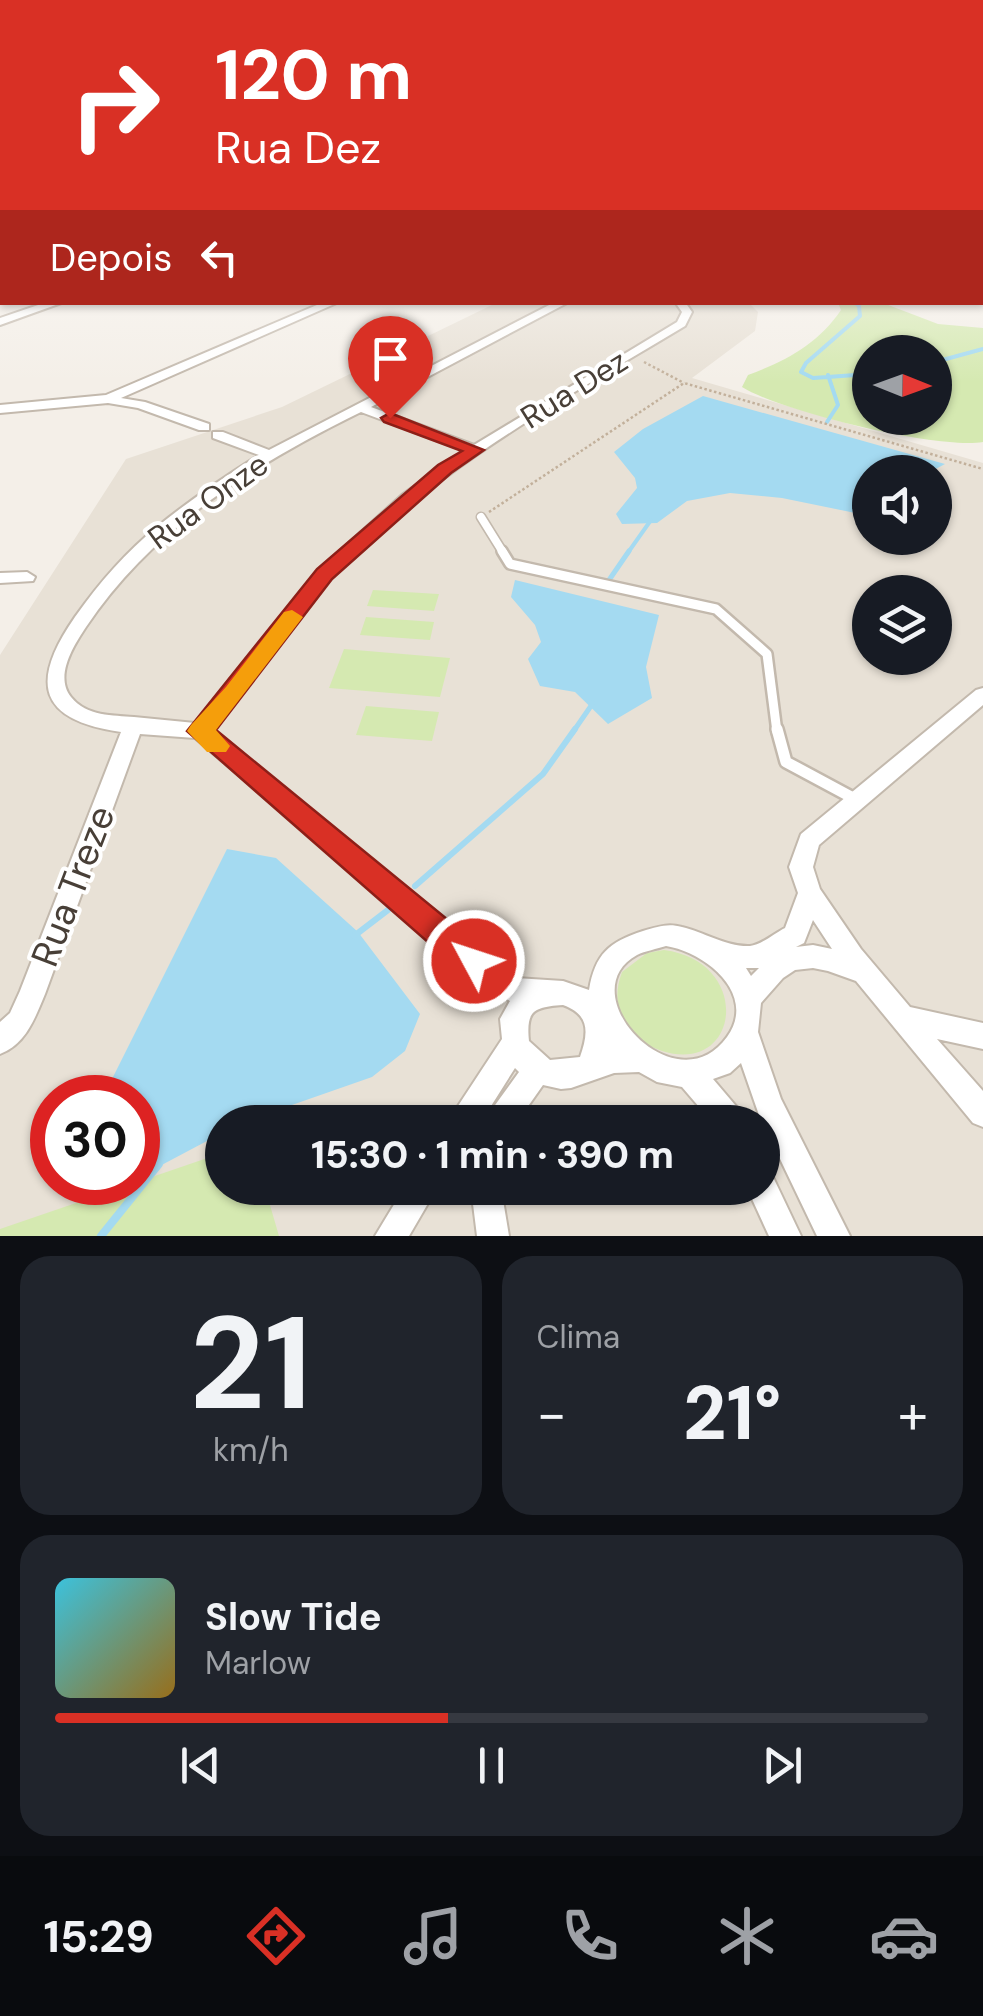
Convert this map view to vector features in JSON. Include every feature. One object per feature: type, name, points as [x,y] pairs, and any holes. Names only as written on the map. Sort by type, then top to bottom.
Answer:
[{"type":"street","points":[[0,322],[50,305]]},
{"type":"street","points":[[108,399],[327,305]]},
{"type":"street","name":"Rua Onze","points":[[200,731],[87,717],[70,708],[56,691],[54,674],[60,655],[92,602],[128,560],[225,484],[271,455],[558,305]]},
{"type":"street","name":"Rua Dez","points":[[200,731],[235,693],[324,574],[444,469],[684,320],[688,312],[682,305]]},
{"type":"street","points":[[0,408],[108,399],[141,405],[204,428]]},
{"type":"street","points":[[361,408],[476,450]]},
{"type":"street","points":[[218,435],[271,455]]},
{"type":"street","points":[[0,578],[27,577]]},
{"type":"street","points":[[983,695],[809,840],[800,866],[809,896],[983,1113]]},
{"type":"street","name":"Rua Treze","points":[[0,1041],[19,1022],[32,994],[134,724]]},
{"type":"street","points":[[200,731],[512,990],[553,991],[588,984],[625,946],[666,934],[691,939],[713,950],[732,967],[750,1012],[746,1035],[732,1055],[712,1068],[688,1072],[663,1070],[640,1059],[620,1042],[607,1023],[601,1001],[606,968]]},
{"type":"street","points":[[713,950],[755,958],[795,935],[809,896]]},
{"type":"street","points":[[747,1000],[767,974],[804,954],[827,956],[867,973]]},
{"type":"street","points":[[501,983],[522,1056],[538,1069],[564,1076],[614,1057],[640,1059]]},
{"type":"street","points":[[474,1105],[515,1035],[524,1004],[553,991],[586,1000],[595,1012],[601,1038],[591,1064]]},
{"type":"street","points":[[905,1019],[983,1036]]},
{"type":"street","points":[[746,1035],[769,1105],[834,1236]]},
{"type":"street","points":[[512,1105],[538,1069]]},
{"type":"street","points":[[688,1072],[716,1105]]},
{"type":"street","points":[[391,1236],[411,1205]]},
{"type":"street","points":[[488,1205],[493,1236]]},
{"type":"street","points":[[770,1205],[785,1236]]},
{"type":"lane","points":[[482,517],[510,564],[716,610],[767,654],[779,747],[786,762],[857,800]]},
{"type":"path","points":[[630,355],[684,383],[983,470]]},
{"type":"path","points":[[482,517],[684,383]]},
{"type":"shaded area","points":[[492,305],[751,305],[758,312],[755,331],[692,378],[852,425],[852,435],[887,435],[983,463],[983,1236],[0,1236],[0,655],[126,459],[282,407]]},
{"type":"green space","points":[[839,305],[888,305],[938,324],[983,328],[983,442],[903,435],[952,435],[952,335],[852,335],[852,424],[789,407],[742,387],[748,375],[811,342],[832,322],[841,310]]},
{"type":"green space","points":[[373,590],[439,594],[434,611],[367,606]]},
{"type":"green space","points":[[366,617],[434,622],[430,640],[360,635]]},
{"type":"green space","points":[[344,649],[450,658],[440,697],[329,688]]},
{"type":"green space","points":[[366,706],[439,712],[432,741],[356,735]]},
{"type":"green space","points":[[664,950],[693,959],[713,974],[723,994],[726,1014],[721,1033],[708,1047],[688,1054],[662,1051],[645,1043],[630,1030],[619,1009],[617,995],[622,972],[647,953]]},
{"type":"green space","points":[[205,1159],[205,1205],[270,1205],[279,1236],[0,1236],[0,1229],[70,1205],[160,1205],[160,1174]]},
{"type":"water","points":[[703,396],[913,455],[852,455],[852,512],[782,498],[730,493],[687,501],[657,523],[622,524],[616,514],[637,488],[635,478],[614,452],[643,429]]},
{"type":"water","points":[[515,580],[659,615],[646,667],[652,698],[608,724],[575,692],[540,686],[528,659],[541,642],[535,625],[511,597]]},
{"type":"water","points":[[227,849],[276,858],[358,932],[420,1014],[405,1051],[372,1077],[292,1105],[205,1105],[205,1142],[160,1166],[160,1075],[114,1075]]},
{"type":"waterway","points":[[829,377],[813,378],[801,372],[806,363],[860,316],[858,305]]},
{"type":"waterway","points":[[952,357],[983,349]]},
{"type":"waterway","points":[[829,377],[852,375]]},
{"type":"waterway","points":[[827,422],[838,405],[829,377]]},
{"type":"waterway","points":[[627,554],[651,520]]},
{"type":"waterway","points":[[607,583],[629,551]]},
{"type":"waterway","points":[[573,732],[593,703]]},
{"type":"waterway","points":[[415,886],[543,774],[575,729]]},
{"type":"waterway","points":[[354,936],[388,910]]},
{"type":"waterway","points":[[101,1236],[126,1205]]},
{"type":"slow traffic","points":[[217,746],[200,731],[235,693],[292,617]]},
{"type":"route","points":[[390,418],[476,450],[444,469],[324,574],[235,693],[200,731],[474,961]]}]
